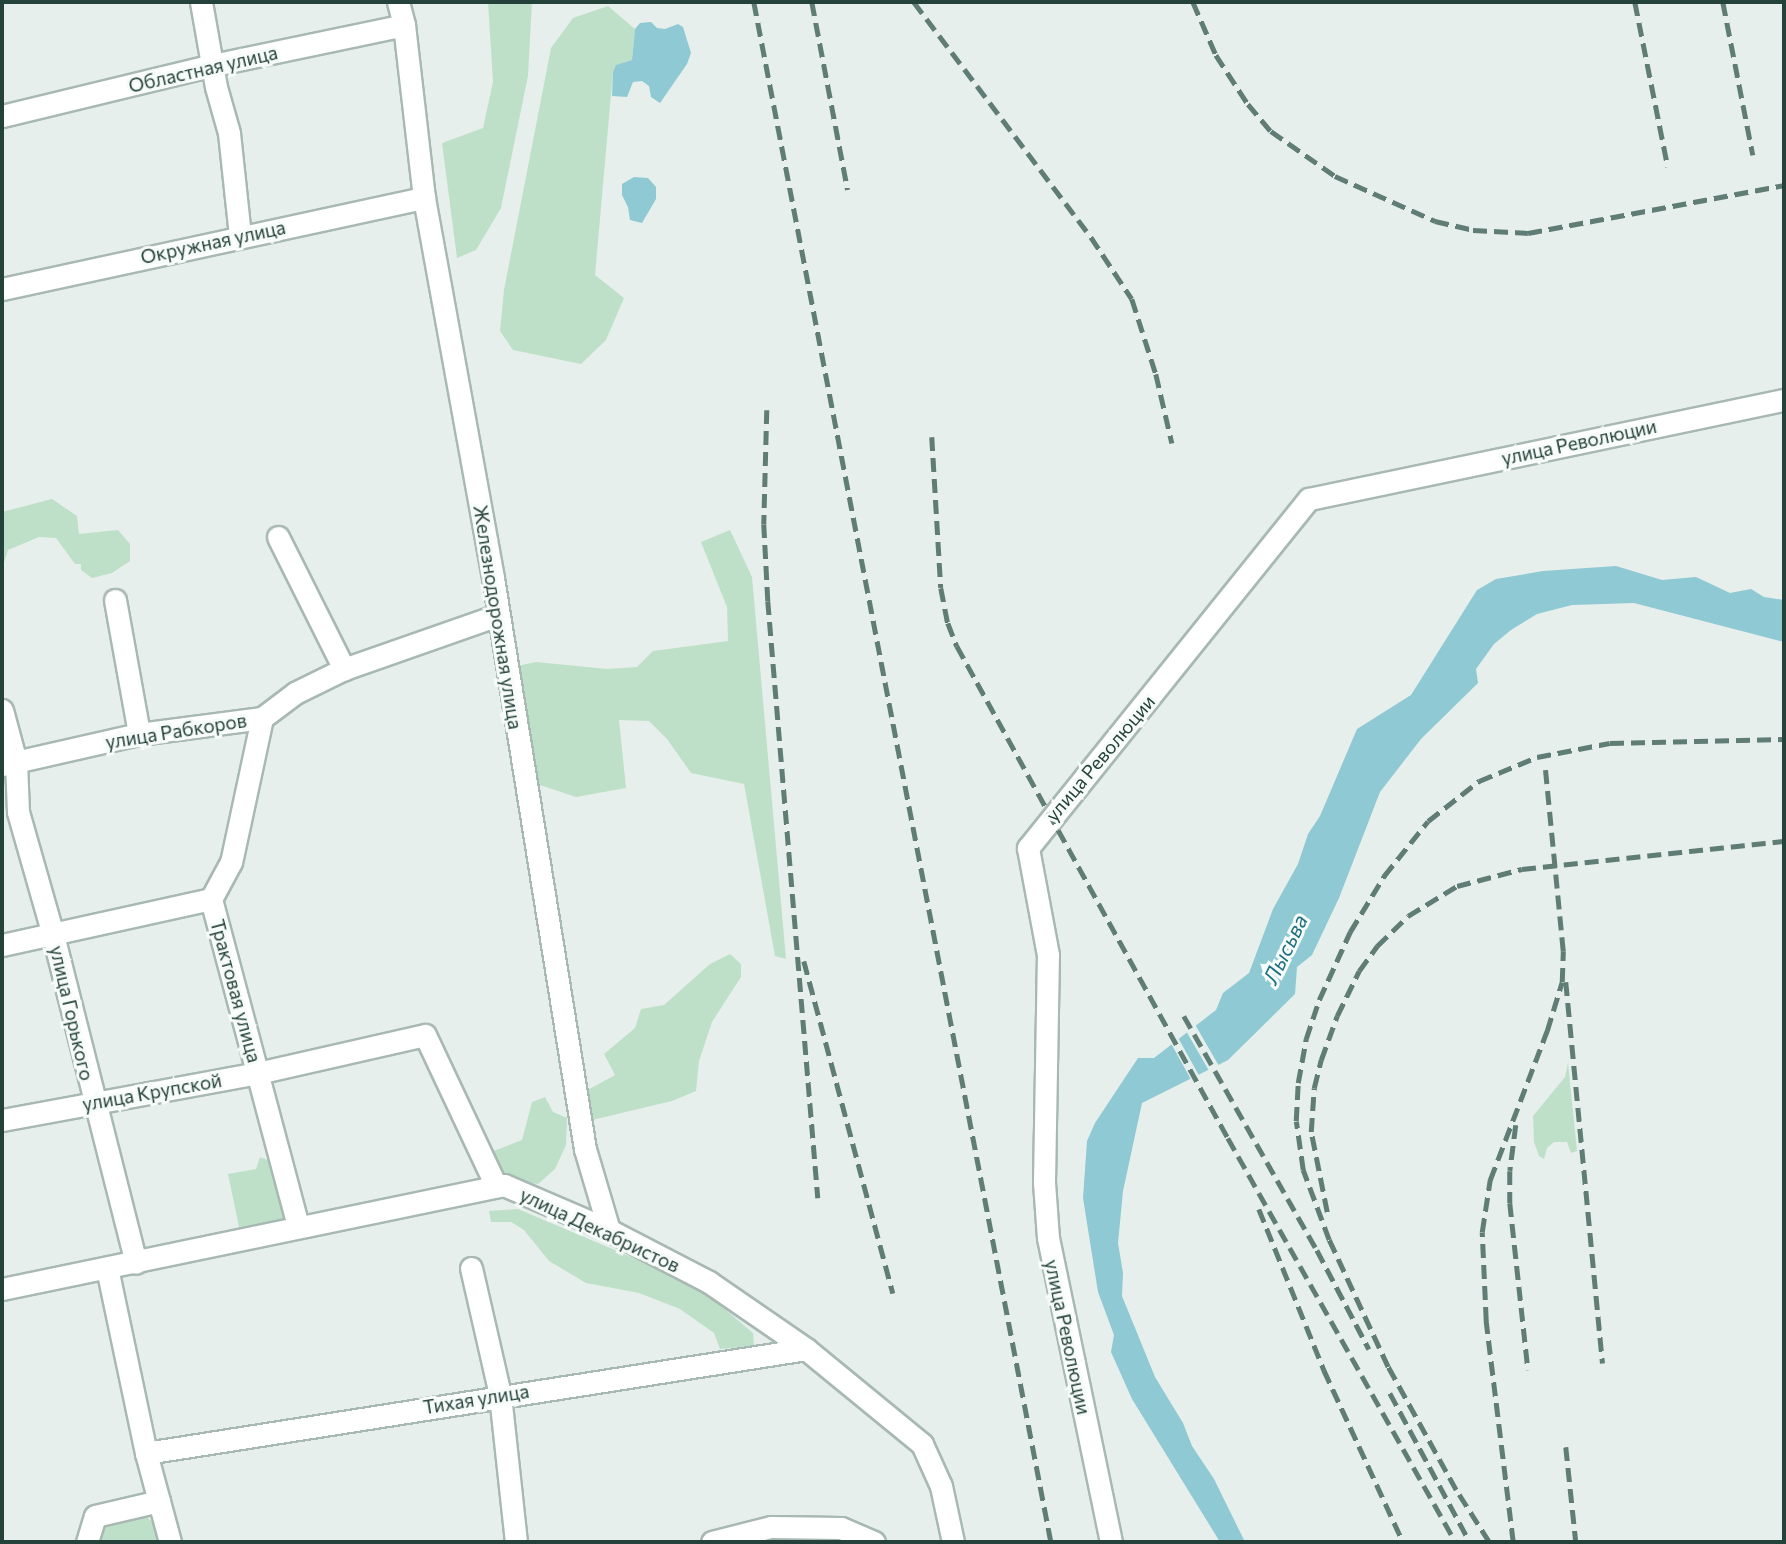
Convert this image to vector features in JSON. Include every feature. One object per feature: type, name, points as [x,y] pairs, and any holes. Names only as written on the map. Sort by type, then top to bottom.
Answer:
[{"type":"street","points":[[201,2],[229,133],[240,236]]},
{"type":"street","name":"Железнодорожная улица","points":[[398,2],[404,25],[424,198],[498,615],[585,1149],[609,1230]]},
{"type":"street","name":"Областная улица","points":[[2,116],[213,65],[404,25]]},
{"type":"street","name":"Окружная улица","points":[[2,289],[424,198]]},
{"type":"street","name":"улица Революции","points":[[1111,1542],[1048,1238],[1044,1171],[1048,955],[1028,848],[1309,499],[1784,400]]},
{"type":"street","points":[[278,537],[344,669]]},
{"type":"street","points":[[115,600],[139,734]]},
{"type":"street","name":"улица Рабкоров","points":[[9,764],[139,734],[262,718],[295,693],[344,669],[498,615]]},
{"type":"street","name":"улица Горького","points":[[2,710],[18,812],[53,935],[93,1103],[136,1263]]},
{"type":"street","name":"Трактовая улица","points":[[262,718],[231,862],[211,899],[298,1226]]},
{"type":"street","points":[[2,945],[211,899]]},
{"type":"street","name":"улица Крупской","points":[[2,1120],[258,1073],[425,1035],[496,1186]]},
{"type":"street","name":"улица Декабристов","points":[[2,1289],[504,1185],[609,1230],[709,1283],[806,1349],[922,1444],[941,1486],[953,1542]]},
{"type":"street","points":[[107,1268],[146,1453],[170,1542]]},
{"type":"street","points":[[471,1268],[500,1395],[516,1542]]},
{"type":"street","name":"Тихая улица","points":[[146,1453],[500,1395],[806,1349]]},
{"type":"street","points":[[87,1542],[95,1516],[159,1501]]},
{"type":"street","points":[[712,1542],[771,1528],[841,1528],[874,1542]]},
{"type":"green space","points":[[488,2],[532,2],[528,76],[501,208],[476,250],[457,258],[442,143],[483,128],[493,82]]},
{"type":"green space","points":[[608,6],[635,29],[632,60],[617,65],[613,72],[595,275],[624,298],[606,340],[581,364],[513,350],[500,331],[504,290],[551,48],[573,18]]},
{"type":"green space","points":[[52,499],[77,516],[79,534],[118,530],[130,544],[130,561],[112,573],[92,578],[81,570],[81,564],[75,564],[56,538],[39,537],[8,550],[2,569],[2,512]]},
{"type":"green space","points":[[730,530],[752,577],[786,959],[775,956],[744,784],[691,773],[667,739],[649,721],[619,720],[626,788],[576,797],[537,784],[517,666],[536,662],[607,669],[637,667],[653,651],[728,641],[727,607],[701,542]]},
{"type":"green space","points":[[730,954],[741,964],[741,977],[712,1022],[699,1061],[696,1091],[672,1101],[588,1121],[584,1092],[615,1075],[604,1054],[635,1028],[641,1009],[664,1005],[710,964]]},
{"type":"green space","points":[[1568,1063],[1577,1151],[1571,1153],[1567,1142],[1554,1142],[1547,1148],[1544,1159],[1539,1156],[1534,1142],[1533,1116],[1565,1077]]},
{"type":"green space","points":[[545,1097],[553,1112],[567,1118],[566,1145],[555,1169],[538,1184],[511,1180],[497,1172],[486,1154],[522,1140],[532,1102]]},
{"type":"green space","points":[[260,1157],[270,1161],[282,1200],[284,1220],[272,1224],[239,1227],[228,1174],[256,1169]]},
{"type":"green space","points":[[518,1209],[695,1284],[753,1333],[754,1346],[720,1349],[714,1333],[680,1309],[639,1293],[586,1283],[549,1261],[524,1230],[511,1222],[491,1222],[489,1211]]},
{"type":"green space","points":[[145,1515],[157,1527],[160,1542],[97,1542],[96,1534],[111,1523]]},
{"type":"water","points":[[651,22],[657,28],[665,29],[678,24],[683,27],[691,53],[687,64],[660,103],[651,97],[649,86],[642,81],[633,82],[627,97],[612,96],[616,65],[632,60],[635,29],[640,23]]},
{"type":"water","points":[[634,177],[648,178],[656,187],[656,199],[642,223],[630,220],[622,195],[622,184]]},
{"type":"water","name":"Лысьва","points":[[1616,566],[1662,580],[1696,577],[1730,593],[1751,589],[1764,597],[1784,600],[1784,642],[1634,603],[1572,605],[1537,614],[1511,630],[1494,644],[1476,669],[1478,683],[1421,739],[1380,792],[1339,898],[1312,955],[1297,967],[1295,994],[1228,1060],[1142,1103],[1123,1191],[1118,1243],[1123,1273],[1122,1296],[1155,1377],[1183,1423],[1192,1446],[1214,1479],[1245,1542],[1220,1542],[1132,1399],[1111,1352],[1114,1335],[1098,1292],[1083,1198],[1087,1141],[1095,1123],[1138,1058],[1154,1058],[1216,1010],[1223,993],[1249,973],[1273,909],[1298,864],[1308,834],[1320,816],[1357,729],[1411,695],[1477,590],[1496,579],[1543,571]]},
{"type":"pier","points":[[1193,1021],[1220,1068],[1210,1073],[1183,1026]]},
{"type":"pier","points":[[1176,1034],[1200,1078],[1192,1082],[1168,1038]]},
{"type":"railway","points":[[754,2],[1051,1542]]},
{"type":"railway","points":[[812,2],[848,190]]},
{"type":"railway","points":[[914,2],[1091,237],[1132,299],[1156,374],[1172,443]]},
{"type":"railway","points":[[1193,2],[1216,55],[1248,104],[1271,131],[1335,176],[1435,221],[1473,230],[1528,233],[1784,185]]},
{"type":"railway","points":[[1635,2],[1668,167]]},
{"type":"railway","points":[[1723,2],[1753,155]]},
{"type":"railway","points":[[767,410],[764,524],[768,601],[818,1198]]},
{"type":"railway","points":[[932,437],[941,588],[948,623],[957,646],[1228,1138],[1456,1542]]},
{"type":"railway","points":[[1489,1542],[1456,1490],[1388,1367],[1329,1240],[1303,1170],[1296,1121],[1298,1083],[1306,1039],[1319,1000],[1350,932],[1384,876],[1428,821],[1479,781],[1537,757],[1610,743],[1784,739]]},
{"type":"railway","points":[[1513,1542],[1486,1321],[1482,1232],[1490,1180],[1547,1031],[1562,982],[1563,951],[1545,769]]},
{"type":"railway","points":[[1327,1212],[1311,1132],[1314,1088],[1321,1060],[1337,1016],[1359,971],[1377,946],[1408,916],[1457,886],[1522,869],[1784,841]]},
{"type":"railway","points":[[804,961],[893,1293]]},
{"type":"railway","points":[[1566,982],[1603,1363]]},
{"type":"railway","points":[[1184,1016],[1317,1250],[1369,1349]]},
{"type":"railway","points":[[1516,1125],[1510,1171],[1510,1203],[1528,1370]]},
{"type":"railway","points":[[1259,1209],[1324,1370],[1403,1542]]},
{"type":"railway","points":[[1390,1393],[1470,1542]]},
{"type":"railway","points":[[1566,1447],[1576,1542]]}]
